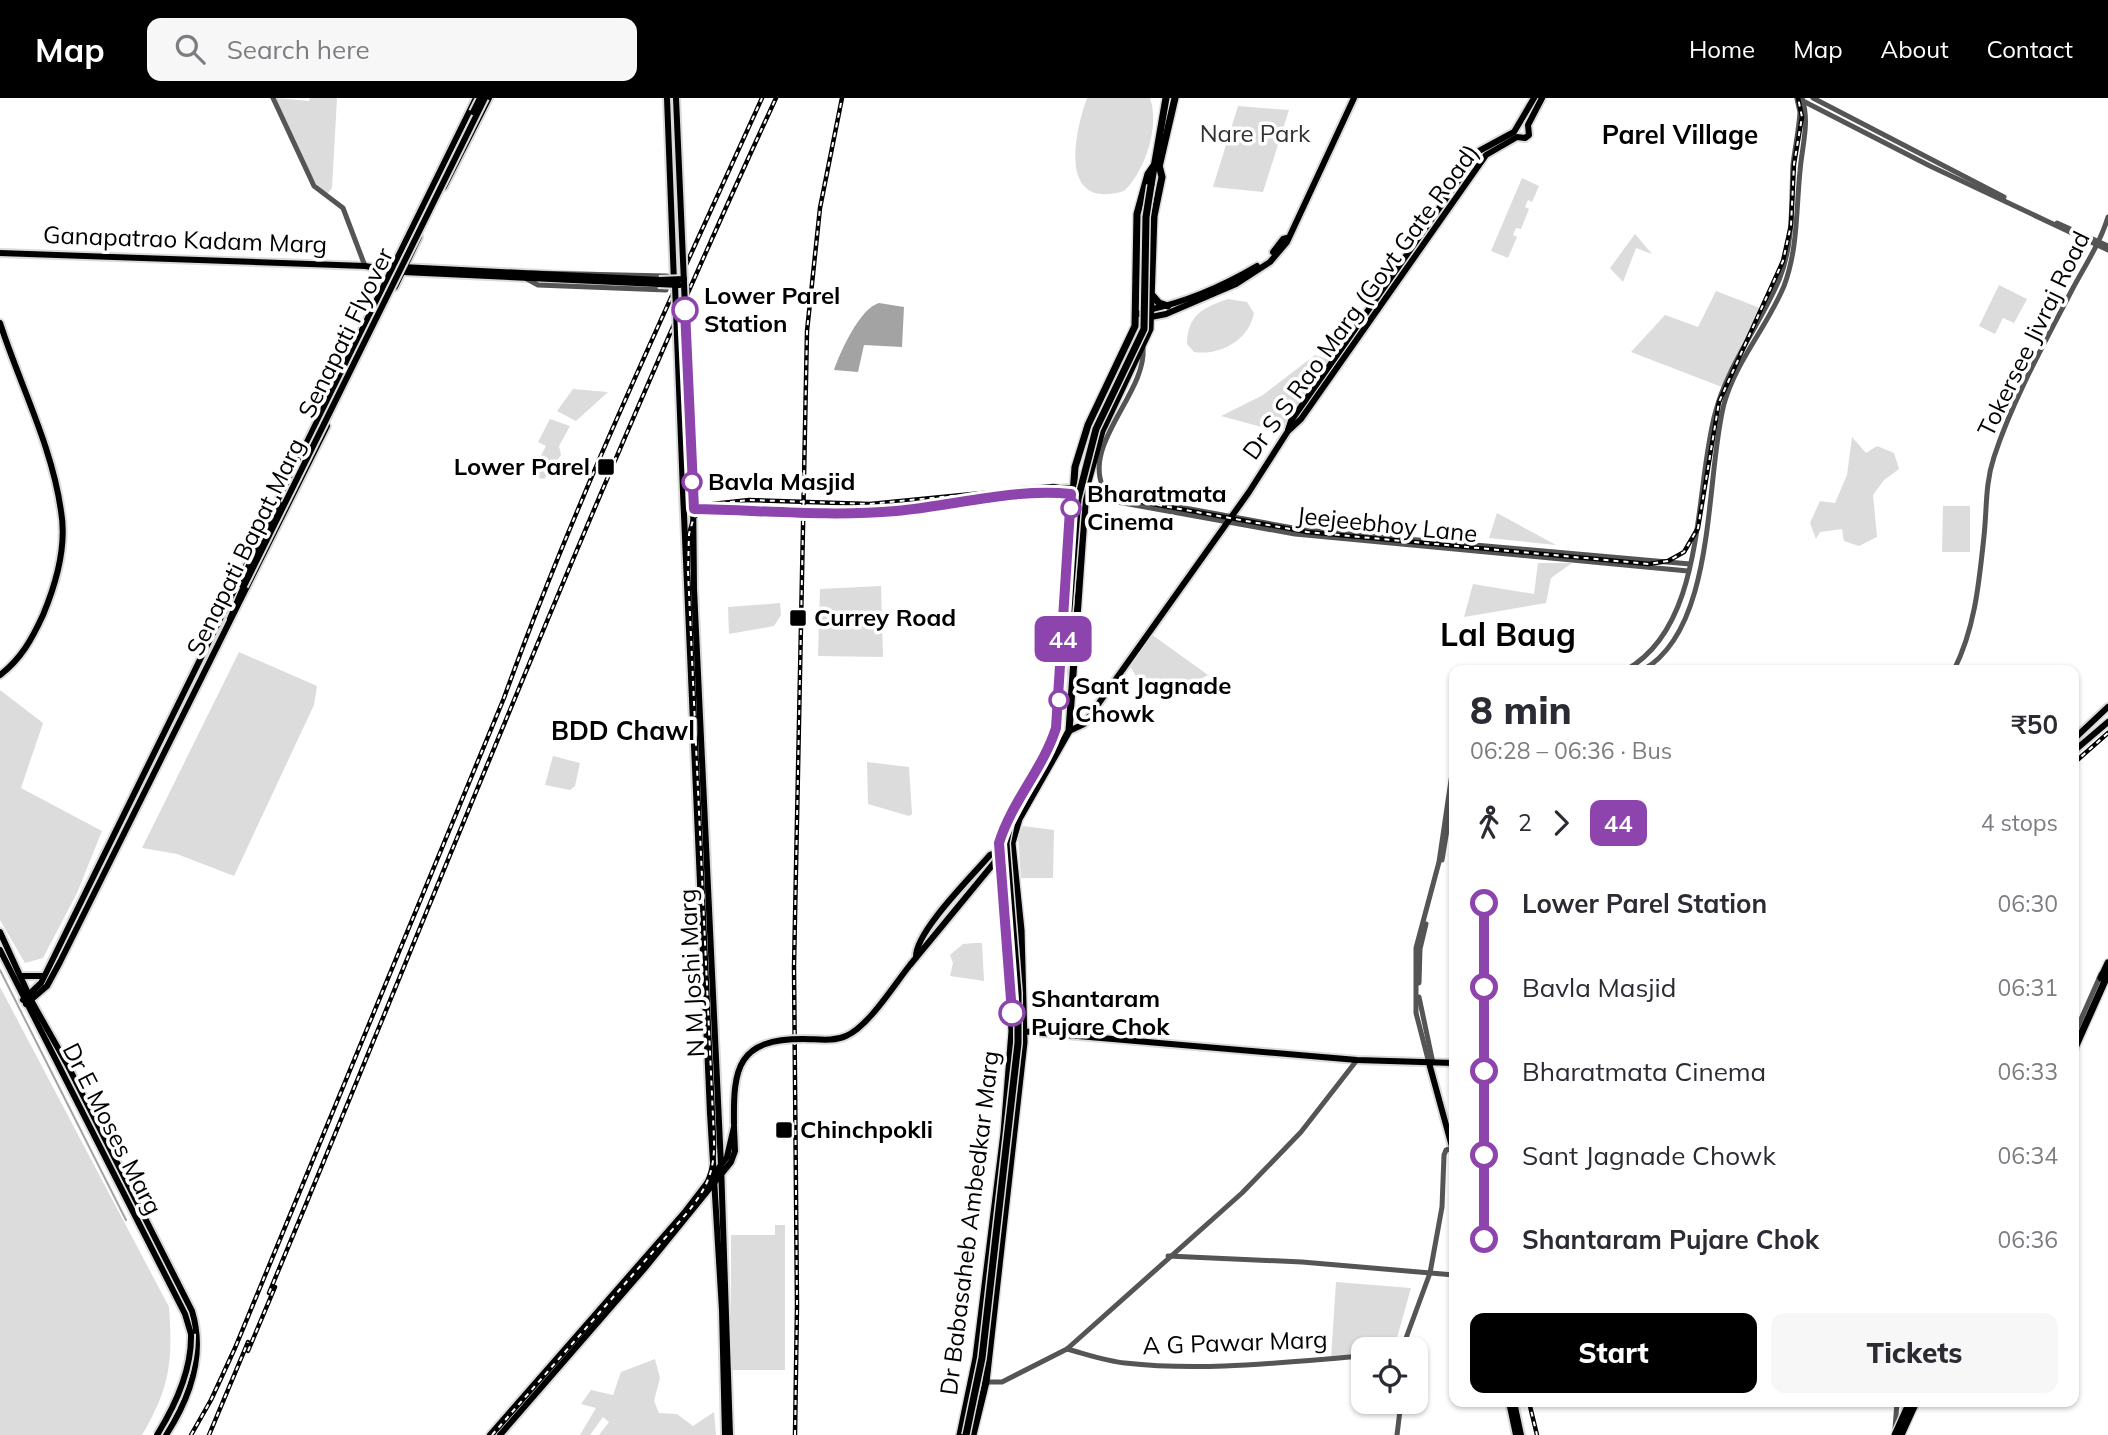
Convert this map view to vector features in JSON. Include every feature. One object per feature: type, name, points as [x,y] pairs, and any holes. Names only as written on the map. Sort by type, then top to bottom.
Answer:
[{"type":"highway","points":[[969,1435],[982,1358],[1018,1043],[1016,969],[1006,843],[1010,823],[1059,731],[1078,499],[1096,429],[1144,329],[1146,216],[1157,165],[1166,98]]},
{"type":"highway","points":[[969,1435],[986,1382],[1024,1031],[1024,990],[1012,847],[1019,819],[1069,731],[1086,492],[1102,431],[1143,348],[1151,313],[1154,216],[1162,177],[1157,165],[1175,98]]},
{"type":"highway","name":"Dr Babasaheb Ambedkar Marg","points":[[960,1435],[971,1381],[1003,1145],[1013,1031],[998,851],[1006,821],[1050,747],[1056,728],[1072,491],[1088,425],[1126,350],[1135,326],[1137,214],[1148,174],[1157,165]]},
{"type":"highway","points":[[1152,294],[1166,309]]},
{"type":"highway","points":[[2079,1026],[2108,961]]},
{"type":"highway","points":[[2079,1040],[2108,974]]},
{"type":"highway","points":[[1898,1434],[1906,1407]]},
{"type":"highway","points":[[1898,1434],[1914,1407]]},
{"type":"main road","name":"Senapati Bapat Marg","points":[[28,1000],[47,986],[288,477],[393,268],[483,98]]},
{"type":"main road","name":"Senapati Bapat Marg","points":[[28,1000],[57,960],[229,624],[404,270],[483,98]]},
{"type":"main road","name":"Senapati Flyover","points":[[221,618],[242,585],[483,98]]},
{"type":"main road","name":"N M Joshi Marg","points":[[667,98],[672,280],[725,1310],[727,1429]]},
{"type":"main road","name":"N M Joshi Marg","points":[[676,98],[695,509],[694,580],[721,1165]]},
{"type":"main road","points":[[1136,313],[1166,309],[1250,273],[1268,259],[1283,239],[1287,239],[1354,98]]},
{"type":"main road","points":[[1516,135],[1524,124],[1534,98]]},
{"type":"main road","name":"Dr S S Rao Marg (Govt Gate Road)","points":[[1069,731],[1084,724],[1227,519],[1249,492],[1288,431],[1301,419],[1486,155],[1516,135],[1525,138],[1529,135],[1524,124],[1542,98]]},
{"type":"main road","name":"Ganapatrao Kadam Marg","points":[[0,253],[367,266],[404,270],[684,282]]},
{"type":"main road","points":[[0,323],[49,460],[62,512],[58,570],[50,598],[26,649],[0,675]]},
{"type":"main road","points":[[288,477],[292,483],[299,482]]},
{"type":"main road","points":[[684,509],[827,514],[924,507],[1027,490],[1072,491]]},
{"type":"main road","name":"Senapati Flyover","points":[[229,624],[242,585]]},
{"type":"main road","points":[[2079,734],[2108,707]]},
{"type":"main road","points":[[2079,747],[2108,722]]},
{"type":"main road","points":[[500,1435],[575,1342],[672,1231],[735,1151],[735,1075],[746,1055],[755,1047],[771,1041],[846,1036],[861,1025],[916,957],[916,950],[933,922],[990,855],[1012,847]]},
{"type":"main road","name":"Dr E Moses Marg","points":[[0,932],[22,976],[28,1000],[61,1070],[189,1325],[191,1353],[178,1393],[157,1435]]},
{"type":"main road","name":"Dr E Moses Marg","points":[[0,950],[68,1066],[192,1311],[199,1332],[198,1355],[178,1417],[166,1435]]},
{"type":"main road","points":[[22,976],[45,976]]},
{"type":"main road","points":[[1013,1031],[1357,1060],[1449,1063]]},
{"type":"main road","points":[[1431,1063],[1449,1122]]},
{"type":"main road","points":[[1431,1063],[1449,1131]]},
{"type":"main road","points":[[61,1070],[68,1066]]},
{"type":"main road","points":[[729,1160],[734,1125]]},
{"type":"main road","points":[[720,1142],[724,1145],[731,1142]]},
{"type":"main road","points":[[718,1173],[721,1165],[729,1160]]},
{"type":"main road","name":"N M Joshi Marg","points":[[718,1173],[716,1182],[719,1204]]},
{"type":"main road","points":[[672,1231],[716,1182]]},
{"type":"main road","points":[[702,1200],[711,1199],[719,1204]]},
{"type":"main road","points":[[490,1435],[559,1361]]},
{"type":"main road","points":[[1512,1407],[1516,1435]]},
{"type":"main road","points":[[1513,1407],[1521,1435]]},
{"type":"street","points":[[273,98],[314,186],[343,208],[367,266]]},
{"type":"street","points":[[1813,98],[1930,162],[2098,246]]},
{"type":"street","points":[[1800,99],[2098,246],[2108,248]]},
{"type":"street","points":[[1633,665],[1652,652],[1670,626],[1689,567],[1715,414],[1783,288],[1794,249],[1795,189],[1807,123],[1800,99]]},
{"type":"street","name":"Tokersee Jivraj Road","points":[[1956,665],[1969,639],[1976,606],[1984,535],[1984,496],[1994,457],[2075,285],[2098,246],[2108,217]]},
{"type":"street","points":[[540,271],[672,280],[666,290],[538,285],[528,276],[540,271]]},
{"type":"street","points":[[1105,491],[1098,471],[1113,425],[1139,374],[1144,360],[1143,348]]},
{"type":"street","points":[[1649,665],[1672,645],[1698,579],[1724,404],[1731,380]]},
{"type":"street","points":[[1072,491],[1086,492]]},
{"type":"street","name":"Jeejeebhoy Lane","points":[[1086,492],[1105,491],[1227,519]]},
{"type":"street","name":"Jeejeebhoy Lane","points":[[1086,492],[1279,529],[1525,556],[1689,567]]},
{"type":"street","points":[[1404,542],[1526,549],[1622,562]]},
{"type":"street","points":[[1525,556],[1526,549]]},
{"type":"street","points":[[1431,1063],[1416,1013],[1416,948],[1439,862],[1449,794]]},
{"type":"street","points":[[1431,1063],[1419,1000],[1420,949],[1445,849],[1449,822]]},
{"type":"street","points":[[971,1381],[1002,1382],[1067,1349],[1168,1256],[1242,1193],[1301,1132],[1357,1060]]},
{"type":"street","points":[[1406,1337],[1430,1273],[1442,1207],[1444,1155],[1449,1152]]},
{"type":"street","points":[[1168,1256],[1302,1262],[1449,1275]]},
{"type":"street","name":"A G Pawar Marg","points":[[1067,1349],[1121,1363],[1155,1366],[1228,1366],[1351,1357]]},
{"type":"street","points":[[1897,1407],[1898,1434]]},
{"type":"street","points":[[1398,1435],[1400,1414]]},
{"type":"green space","points":[[276,98],[309,101],[310,98],[337,98],[332,188],[327,194],[317,185],[302,162]]},
{"type":"green space","points":[[1087,98],[1150,98],[1153,122],[1149,148],[1138,172],[1124,191],[1103,194],[1089,190],[1080,180],[1076,166],[1076,149]]},
{"type":"green space","name":"Nare Park","points":[[1238,106],[1289,110],[1263,192],[1213,187]]},
{"type":"green space","points":[[1522,178],[1539,186],[1532,202],[1528,200],[1525,207],[1529,209],[1521,229],[1516,228],[1513,235],[1517,237],[1508,258],[1491,251]]},
{"type":"green space","points":[[1635,234],[1652,254],[1636,248],[1623,282],[1610,268]]},
{"type":"green space","points":[[1999,285],[2027,299],[2014,323],[2003,318],[1995,334],[1979,326]]},
{"type":"green space","points":[[1716,291],[1760,308],[1722,387],[1631,352],[1665,315],[1698,327]]},
{"type":"green space","points":[[1228,299],[1247,302],[1254,313],[1246,331],[1223,349],[1194,352],[1187,344],[1194,319],[1204,309]]},
{"type":"green space","points":[[1315,355],[1333,361],[1280,432],[1221,416],[1263,395]]},
{"type":"green space","points":[[573,389],[608,392],[576,421],[557,411]]},
{"type":"green space","points":[[550,419],[570,426],[559,446],[561,455],[544,479],[530,476],[546,446],[538,442]]},
{"type":"green space","points":[[1852,437],[1866,453],[1877,446],[1894,453],[1899,469],[1884,480],[1873,495],[1877,537],[1859,546],[1844,541],[1842,529],[1820,532],[1816,539],[1810,523],[1820,501],[1835,503],[1847,475]]},
{"type":"green space","points":[[1943,506],[1970,506],[1970,552],[1942,552]]},
{"type":"green space","points":[[1497,513],[1556,545],[1489,538]]},
{"type":"green space","points":[[1538,563],[1572,563],[1551,578],[1546,603],[1464,617],[1473,584],[1534,594]]},
{"type":"green space","points":[[881,586],[883,657],[818,656],[820,589]]},
{"type":"green space","points":[[780,603],[781,615],[774,626],[729,634],[728,607]]},
{"type":"green space","points":[[1151,634],[1208,675],[1199,680],[1137,678],[1129,664]]},
{"type":"green space","points":[[239,652],[317,686],[314,705],[234,876],[177,854],[142,848]]},
{"type":"green space","points":[[0,690],[43,723],[21,788],[102,831],[77,893],[43,958],[25,963],[0,920]]},
{"type":"green space","points":[[553,756],[580,763],[575,786],[570,790],[545,785]]},
{"type":"green space","points":[[867,762],[909,767],[912,814],[909,816],[868,804]]},
{"type":"green space","points":[[1023,826],[1054,830],[1053,878],[1021,878],[1018,837]]},
{"type":"green space","points":[[982,943],[984,981],[950,976],[953,963],[950,955],[963,944]]},
{"type":"green space","points":[[0,987],[169,1307],[168,1373],[159,1402],[142,1435],[0,1435]]},
{"type":"green space","points":[[775,1225],[785,1225],[785,1370],[731,1370],[731,1235],[775,1235]]},
{"type":"green space","points":[[1336,1282],[1411,1288],[1397,1337],[1351,1337],[1351,1356],[1331,1358]]},
{"type":"green space","points":[[655,1359],[660,1378],[654,1401],[659,1413],[677,1414],[693,1426],[714,1412],[716,1435],[599,1435],[609,1422],[603,1417],[590,1435],[580,1435],[596,1408],[581,1404],[591,1390],[613,1395],[621,1372]]},
{"type":"shaded area","points":[[879,303],[904,307],[902,347],[864,345],[858,372],[834,370],[858,322]]},
{"type":"waterway","points":[[0,970],[126,1220]]},
{"type":"railway","points":[[191,1435],[235,1348],[504,698],[594,471],[762,98]]},
{"type":"railway","points":[[269,1293],[643,394],[776,98]]},
{"type":"railway","points":[[795,1435],[797,1306],[794,967],[807,331],[820,208],[842,98]]},
{"type":"railway","points":[[492,1435],[687,1213],[705,1187],[713,1161],[688,571],[689,534],[694,517],[712,504],[749,500],[870,504],[1053,486],[1307,532],[1649,564],[1668,561],[1684,552],[1698,528],[1719,402],[1783,261],[1791,225],[1794,164],[1802,117],[1798,98]]},
{"type":"railway","points":[[2079,759],[2108,733]]},
{"type":"railway","points":[[248,1351],[275,1287]]},
{"type":"railway","points":[[209,1435],[248,1342]]},
{"type":"railway","points":[[1530,1407],[1537,1435]]},
{"type":"bus line","name":"44","points":[[685,310],[694,509],[846,514],[929,508],[1031,493],[1071,494],[1056,728],[1050,747],[1006,821],[998,851],[1012,1013]]},
{"type":"place","name":"Lower Parel Station","points":[[685,310]]},
{"type":"place","name":"Lower Parel","points":[[606,467]]},
{"type":"place","name":"Bavla Masjid","points":[[692,482]]},
{"type":"place","name":"Bharatmata Cinema","points":[[1071,508]]},
{"type":"place","name":"Currey Road","points":[[798,618]]},
{"type":"place","name":"Sant Jagnade Chowk","points":[[1059,700]]},
{"type":"place","name":"Shantaram Pujare Chok","points":[[1012,1013]]},
{"type":"place","name":"Chinchpokli","points":[[784,1130]]},
{"type":"district","name":"Parel Village","points":[[1680,135]]},
{"type":"district","name":"Lal Baug","points":[[1508,635]]},
{"type":"district","name":"BDD Chawl","points":[[623,731]]}]
